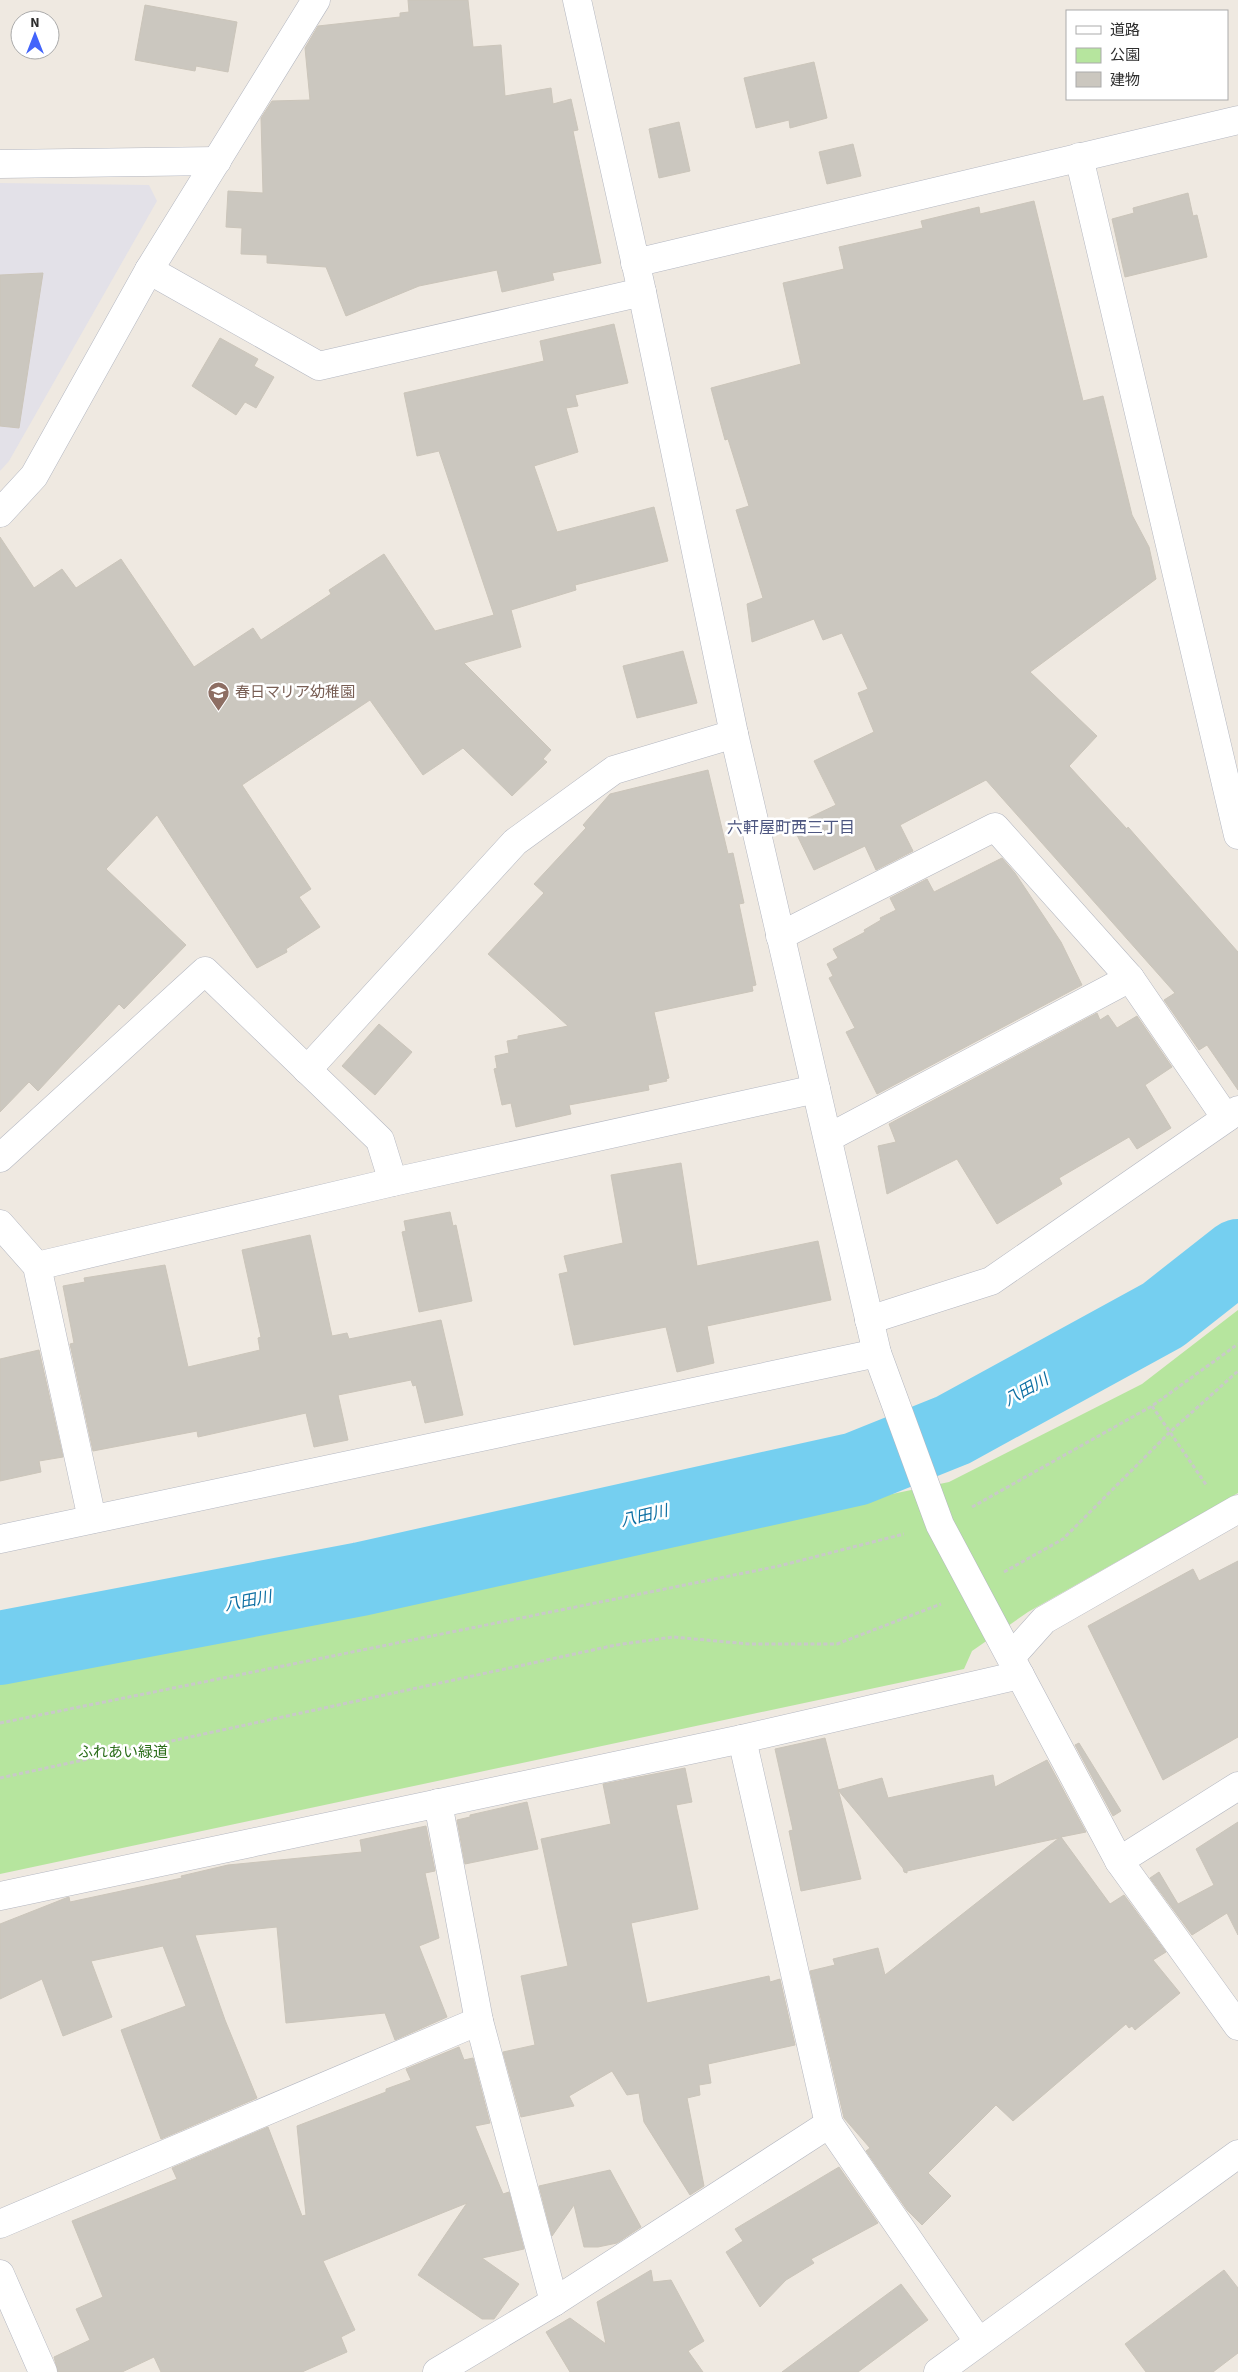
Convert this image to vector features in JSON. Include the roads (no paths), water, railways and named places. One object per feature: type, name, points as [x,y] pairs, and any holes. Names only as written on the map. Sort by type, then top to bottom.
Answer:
[{"type":"street","points":[[0,513],[34,476],[149,270],[316,0]]},
{"type":"street","points":[[578,0],[642,292],[734,734],[877,1353],[940,1525],[1119,1861],[1238,2026]]},
{"type":"street","points":[[635,264],[1238,120]]},
{"type":"street","points":[[1079,157],[1238,835]]},
{"type":"street","points":[[0,164],[217,161]]},
{"type":"street","points":[[149,270],[319,366],[642,292]]},
{"type":"street","points":[[307,1070],[515,842],[614,770],[734,734]]},
{"type":"street","points":[[780,936],[996,827],[1130,978],[1232,1114],[991,1281],[869,1320]]},
{"type":"street","points":[[0,1158],[205,971],[380,1140],[393,1182]]},
{"type":"street","points":[[828,1138],[1130,978]]},
{"type":"street","points":[[38,1266],[393,1182],[816,1089]]},
{"type":"street","points":[[0,1224],[38,1266],[92,1519]]},
{"type":"street","points":[[0,1539],[877,1353]]},
{"type":"street","points":[[0,1896],[742,1739],[1016,1666],[1044,1620],[1232,1513]]},
{"type":"street","points":[[742,1739],[829,2124],[978,2341]]},
{"type":"street","points":[[1119,1861],[1238,1786]]},
{"type":"street","points":[[438,1803],[479,2021],[554,2302]]},
{"type":"street","points":[[0,2224],[479,2021]]},
{"type":"street","points":[[437,2372],[554,2302],[829,2124]]},
{"type":"street","points":[[938,2372],[978,2341],[1238,2154]]},
{"type":"street","points":[[0,2274],[43,2372]]},
{"type":"waterway","name":"八田川","points":[[0,1648],[361,1579],[856,1469],[953,1430],[1163,1315],[1238,1256]]},
{"type":"place","name":"春日マリア幼稚園","points":[[219,711]]},
{"type":"district","name":"六軒屋町西三丁目","points":[[791,828]]},
{"type":"park label","name":"ふれあい緑道","points":[[123,1752]]}]
